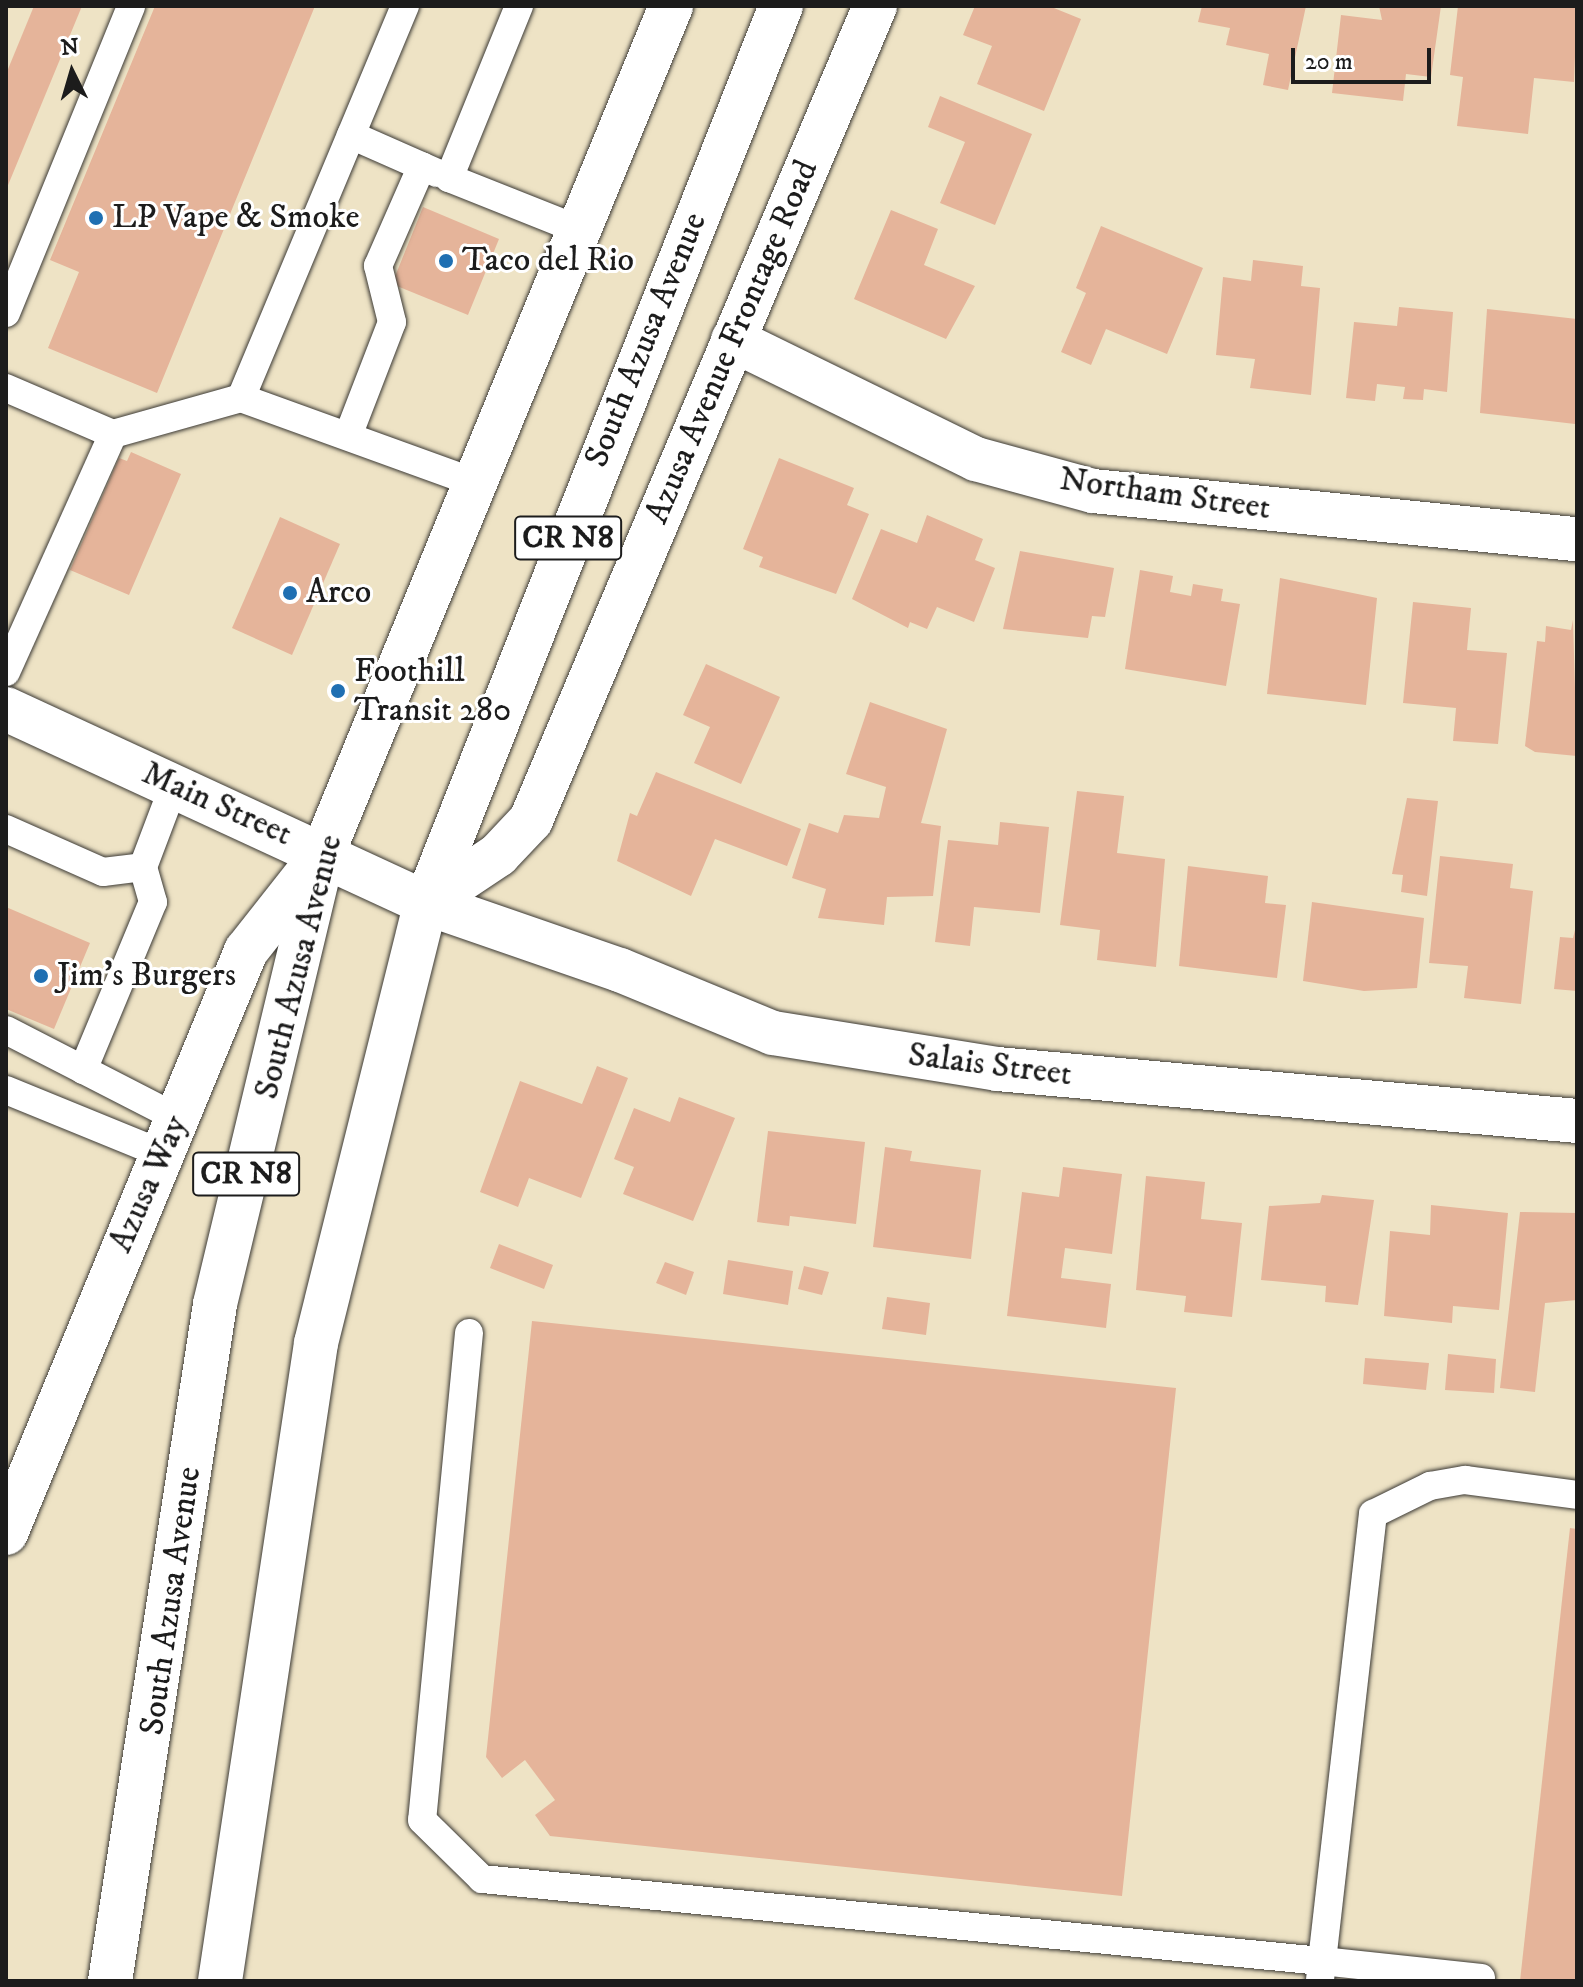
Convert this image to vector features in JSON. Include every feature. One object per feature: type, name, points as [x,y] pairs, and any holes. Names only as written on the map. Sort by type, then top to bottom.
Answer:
[{"type":"main road","name":"South Azusa Avenue","points":[[110,1981],[215,1304],[323,853],[582,231],[671,6]]},
{"type":"main road","name":"South Azusa Avenue","points":[[220,1981],[316,1343],[426,903],[781,6]]},
{"type":"main road","name":"Azusa Avenue Frontage Road","points":[[426,903],[498,855],[531,820],[875,6]]},
{"type":"main road","name":"Northam Street","points":[[733,340],[976,459],[1093,491],[1577,539]]},
{"type":"main road","name":"Main Street","points":[[6,709],[426,903]]},
{"type":"main road","name":"Azusa Way","points":[[6,1533],[246,951],[323,853]]},
{"type":"main road","name":"Salais Street","points":[[426,903],[620,970],[773,1033],[952,1062],[1577,1121]]},
{"type":"lane","points":[[6,313],[131,6]]},
{"type":"lane","points":[[241,398],[405,6]]},
{"type":"lane","points":[[449,178],[519,6]]},
{"type":"lane","points":[[351,135],[582,231]]},
{"type":"lane","points":[[348,436],[392,322],[378,266],[422,166]]},
{"type":"lane","points":[[6,388],[113,434],[241,398],[478,484]]},
{"type":"lane","points":[[6,672],[113,434]]},
{"type":"lane","points":[[83,1070],[153,902],[143,867],[174,785]]},
{"type":"lane","points":[[6,829],[103,872],[143,867]]},
{"type":"lane","points":[[6,1030],[83,1070],[168,1136]]},
{"type":"lane","points":[[6,1090],[168,1136]]},
{"type":"lane","points":[[469,1333],[422,1820],[482,1879],[1321,1971],[1481,1978]]},
{"type":"lane","points":[[1321,1971],[1373,1514],[1430,1486],[1465,1480],[1577,1495]]},
{"type":"building","points":[[34,6],[82,6],[6,190],[6,74]]},
{"type":"building","points":[[155,6],[315,6],[157,393],[48,348],[79,272],[50,260]]},
{"type":"building","points":[[975,6],[1049,6],[1081,19],[1044,111],[977,84],[992,46],[963,35]]},
{"type":"building","points":[[1202,6],[1306,6],[1288,90],[1263,85],[1269,54],[1226,45],[1230,28],[1198,22]]},
{"type":"building","points":[[1379,6],[1441,6],[1431,77],[1406,74],[1403,101],[1332,93],[1341,15],[1382,20]]},
{"type":"building","points":[[1458,6],[1577,6],[1574,82],[1534,78],[1528,134],[1457,126],[1463,77],[1450,75]]},
{"type":"building","points":[[940,96],[1032,134],[995,225],[940,203],[965,142],[928,127]]},
{"type":"building","name":"Taco del Rio","points":[[423,207],[499,239],[468,315],[392,284]]},
{"type":"building","points":[[891,210],[938,229],[924,265],[975,286],[946,339],[854,299]]},
{"type":"building","points":[[1101,226],[1203,268],[1167,354],[1106,329],[1091,365],[1061,352],[1086,293],[1076,288]]},
{"type":"building","points":[[1253,260],[1303,266],[1301,286],[1320,288],[1311,395],[1250,388],[1255,359],[1216,355],[1223,277],[1251,281]]},
{"type":"building","points":[[1399,307],[1453,312],[1447,392],[1424,389],[1423,400],[1403,399],[1405,387],[1377,384],[1375,401],[1346,398],[1354,322],[1397,326]]},
{"type":"building","points":[[1487,309],[1577,319],[1575,424],[1480,413]]},
{"type":"building","points":[[131,452],[181,474],[129,595],[70,570],[119,458],[127,461]]},
{"type":"building","points":[[779,458],[854,488],[847,505],[869,514],[836,594],[759,567],[763,557],[743,549]]},
{"type":"building","points":[[927,515],[983,539],[975,560],[995,568],[974,622],[937,607],[927,629],[910,622],[908,628],[852,599],[881,529],[917,543]]},
{"type":"building","points":[[280,517],[340,544],[292,655],[232,628]]},
{"type":"building","points":[[1020,551],[1114,568],[1105,617],[1092,616],[1088,638],[1003,629]]},
{"type":"building","points":[[1140,570],[1173,576],[1170,592],[1191,596],[1193,584],[1223,589],[1221,601],[1240,604],[1226,686],[1125,669]]},
{"type":"building","points":[[1280,578],[1377,598],[1366,705],[1267,694]]},
{"type":"building","points":[[1413,602],[1471,608],[1467,650],[1507,653],[1498,744],[1453,741],[1456,708],[1403,703]]},
{"type":"building","points":[[1573,620],[1577,756],[1535,752],[1525,746],[1537,641],[1545,642],[1546,626],[1571,630]]},
{"type":"building","points":[[706,664],[780,697],[741,784],[694,763],[710,727],[683,715]]},
{"type":"building","points":[[870,702],[947,729],[921,823],[941,826],[933,896],[887,897],[884,925],[818,918],[826,889],[792,878],[809,823],[838,833],[844,815],[879,818],[886,787],[846,774]]},
{"type":"building","points":[[656,772],[801,829],[787,866],[715,839],[691,896],[617,861],[630,813],[637,816]]},
{"type":"building","points":[[1077,791],[1124,796],[1117,853],[1165,859],[1156,967],[1097,960],[1100,930],[1060,925]]},
{"type":"building","points":[[1407,798],[1438,801],[1427,896],[1401,892],[1403,875],[1392,874]]},
{"type":"building","points":[[1000,822],[1049,827],[1040,913],[974,907],[970,946],[935,942],[948,840],[998,845]]},
{"type":"building","points":[[1440,856],[1513,864],[1510,888],[1533,891],[1521,1004],[1464,998],[1468,966],[1429,963]]},
{"type":"building","points":[[1188,866],[1268,876],[1265,903],[1286,905],[1277,978],[1179,966]]},
{"type":"building","points":[[1312,902],[1424,918],[1417,988],[1364,991],[1303,981]]},
{"type":"building","name":"Jim's Burgers","points":[[6,907],[90,943],[54,1029],[6,1009]]},
{"type":"building","points":[[1577,922],[1577,991],[1554,989],[1560,937],[1573,938]]},
{"type":"building","points":[[597,1066],[628,1078],[581,1198],[529,1178],[518,1207],[480,1192],[520,1081],[582,1104]]},
{"type":"building","points":[[679,1097],[735,1118],[693,1221],[623,1194],[634,1167],[614,1159],[634,1108],[670,1122]]},
{"type":"building","points":[[768,1131],[865,1142],[856,1224],[790,1216],[789,1226],[757,1222]]},
{"type":"building","points":[[885,1147],[912,1151],[910,1161],[981,1170],[971,1259],[873,1247]]},
{"type":"building","points":[[1063,1167],[1122,1174],[1112,1254],[1065,1248],[1061,1278],[1111,1284],[1106,1328],[1007,1316],[1022,1192],[1059,1197]]},
{"type":"building","points":[[1146,1176],[1205,1182],[1201,1219],[1242,1223],[1232,1317],[1184,1312],[1186,1296],[1136,1290]]},
{"type":"building","points":[[1322,1195],[1374,1200],[1358,1305],[1325,1302],[1326,1286],[1261,1280],[1269,1206],[1320,1203]]},
{"type":"building","points":[[1431,1205],[1508,1213],[1499,1310],[1453,1306],[1452,1323],[1384,1316],[1390,1231],[1430,1235]]},
{"type":"building","points":[[1520,1212],[1577,1213],[1577,1300],[1545,1303],[1535,1392],[1500,1388]]},
{"type":"building","points":[[499,1244],[553,1265],[544,1289],[490,1268]]},
{"type":"building","points":[[728,1260],[793,1271],[788,1305],[723,1294]]},
{"type":"building","points":[[665,1262],[694,1272],[686,1295],[656,1283]]},
{"type":"building","points":[[804,1266],[829,1272],[822,1295],[798,1289]]},
{"type":"building","points":[[887,1297],[930,1303],[926,1335],[882,1329]]},
{"type":"building","points":[[532,1321],[1176,1388],[1122,1896],[550,1836],[535,1815],[555,1800],[525,1760],[502,1778],[486,1757]]},
{"type":"building","points":[[1448,1354],[1496,1359],[1494,1393],[1445,1390]]},
{"type":"building","points":[[1365,1358],[1429,1363],[1426,1390],[1363,1384]]},
{"type":"building","points":[[1570,1528],[1577,1529],[1577,1981],[1520,1981]]},
{"type":"place","name":"LP Vape & Smoke","points":[[96,218]]},
{"type":"place","name":"Taco del Rio","points":[[446,261]]},
{"type":"place","name":"Arco","points":[[290,593]]},
{"type":"place","name":"Foothill Transit 280","points":[[338,691]]},
{"type":"place","name":"Jim's Burgers","points":[[41,976]]}]
